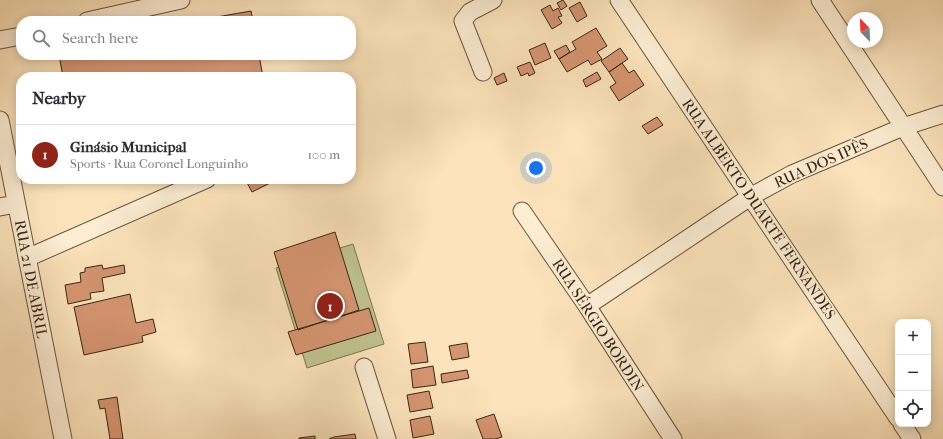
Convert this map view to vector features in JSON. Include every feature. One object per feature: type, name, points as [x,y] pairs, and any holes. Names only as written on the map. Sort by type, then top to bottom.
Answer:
[{"type":"street","points":[[109,16],[181,0]]},
{"type":"street","points":[[483,72],[463,21],[470,12],[493,0]]},
{"type":"street","name":"RUA ALBERTO DUARTE FERNANDES","points":[[619,0],[895,414]]},
{"type":"street","points":[[820,0],[902,127],[943,187]]},
{"type":"street","points":[[0,40],[16,37]]},
{"type":"street","name":"RUA DOS IPÊS","points":[[587,306],[750,197],[792,174],[902,127],[943,114]]},
{"type":"street","name":"RUA 21 DE ABRIL","points":[[0,120],[8,206],[27,258],[63,439]]},
{"type":"street","points":[[27,258],[196,184]]},
{"type":"street","name":"RUA SÉRGIO BORDIN","points":[[522,211],[587,306],[672,439]]},
{"type":"street","points":[[364,367],[387,439]]},
{"type":"street","points":[[904,427],[912,439]]},
{"type":"green space","points":[[353,244],[384,344],[307,368],[276,268]]},
{"type":"building","points":[[563,0],[567,6],[561,10],[557,3]]},
{"type":"building","points":[[580,2],[587,16],[577,22],[569,8]]},
{"type":"building","points":[[550,5],[553,11],[558,8],[562,16],[558,17],[562,23],[552,29],[541,10]]},
{"type":"building","points":[[251,11],[252,16],[222,16]]},
{"type":"building","points":[[596,28],[607,46],[597,52],[602,59],[591,65],[588,60],[567,72],[559,59],[576,49],[572,42]]},
{"type":"building","points":[[545,43],[551,58],[535,65],[529,50]]},
{"type":"building","points":[[566,45],[570,52],[559,59],[554,51]]},
{"type":"building","points":[[620,48],[628,59],[609,72],[601,61]]},
{"type":"building","points":[[60,60],[260,60],[262,72],[62,72]]},
{"type":"building","points":[[530,62],[535,73],[529,76],[528,73],[521,76],[517,67]]},
{"type":"building","points":[[622,63],[629,73],[634,70],[644,85],[619,101],[610,87],[616,83],[609,72]]},
{"type":"building","points":[[597,72],[601,79],[586,87],[583,80]]},
{"type":"building","points":[[504,73],[507,81],[497,85],[494,78]]},
{"type":"building","points":[[657,117],[663,125],[648,134],[642,126]]},
{"type":"building","points":[[248,184],[268,184],[252,192]]},
{"type":"building","points":[[335,232],[359,310],[298,330],[274,252]]},
{"type":"building","points":[[102,265],[103,269],[124,265],[125,273],[102,278],[104,291],[90,293],[91,299],[68,304],[65,285],[81,282],[80,273],[85,272],[85,268]]},
{"type":"building","points":[[130,294],[136,323],[153,319],[156,332],[142,336],[143,342],[84,355],[74,307]]},
{"type":"building","points":[[369,308],[376,331],[296,355],[288,332]]},
{"type":"building","points":[[425,342],[428,362],[411,364],[408,344]]},
{"type":"building","points":[[467,343],[469,357],[452,360],[449,346]]},
{"type":"building","points":[[433,366],[436,385],[413,388],[411,370]]},
{"type":"building","points":[[467,370],[469,378],[442,383],[441,374]]},
{"type":"building","points":[[429,391],[433,408],[410,412],[407,395]]},
{"type":"building","points":[[117,397],[123,439],[110,439],[105,408],[100,409],[98,400]]},
{"type":"building","points":[[494,414],[502,437],[495,439],[483,439],[476,420]]},
{"type":"building","points":[[430,416],[434,434],[413,438],[410,420]]},
{"type":"building","points":[[355,434],[356,439],[329,439],[334,437]]},
{"type":"building","points":[[315,436],[315,439],[299,439],[299,438]]},
{"type":"place","name":"Ginásio Municipal","points":[[330,306]]}]
